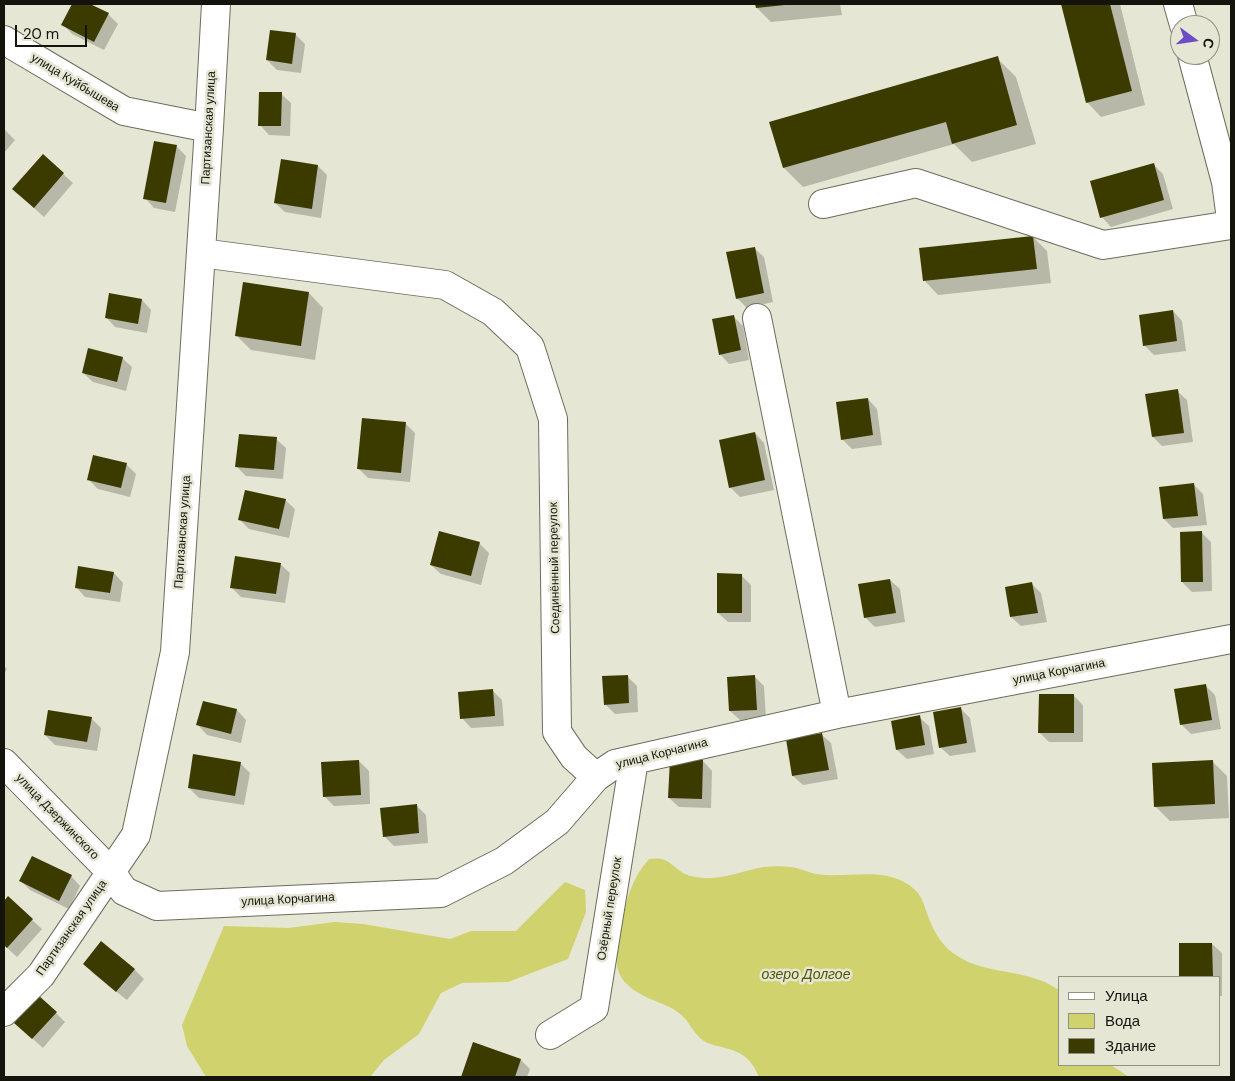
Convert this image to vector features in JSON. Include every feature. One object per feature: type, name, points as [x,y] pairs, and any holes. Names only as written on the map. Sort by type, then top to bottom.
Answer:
[{"type":"street","name":"Партизанская улица","points":[[4,1012],[41,975],[136,835],[175,652],[216,4]]},
{"type":"street","name":"улица Куйбышева","points":[[4,40],[124,111],[209,128]]},
{"type":"street","points":[[1195,65],[1226,182],[1231,220]]},
{"type":"street","points":[[823,204],[916,184],[1103,245],[1231,225]]},
{"type":"street","name":"Соединённый переулок","points":[[201,253],[446,285],[493,312],[530,347],[553,419],[557,732],[574,757],[596,777]]},
{"type":"street","points":[[757,318],[837,714]]},
{"type":"street","name":"улица Корчагина","points":[[111,872],[124,891],[157,906],[441,893],[512,856],[556,822],[596,777],[615,764],[837,714],[1231,639]]},
{"type":"street","name":"Озёрный переулок","points":[[550,1035],[594,1008],[634,760]]},
{"type":"street","name":"улица Дзержинского","points":[[4,763],[111,872]]},
{"type":"water","name":"озеро Долгое","points":[[649,859],[664,860],[686,874],[702,878],[722,877],[764,867],[778,866],[816,874],[875,874],[898,879],[913,888],[919,895],[936,934],[953,953],[978,966],[1029,977],[1058,989],[1058,1066],[1112,1066],[1129,1077],[759,1077],[753,1065],[745,1057],[735,1051],[703,1041],[679,1013],[633,989],[620,974],[616,957],[621,925],[630,890]]},
{"type":"water","points":[[565,882],[585,890],[586,912],[568,959],[508,982],[462,983],[441,993],[419,1034],[384,1060],[370,1077],[206,1077],[187,1046],[182,1025],[224,926],[288,928],[335,922],[363,924],[450,939],[471,931],[516,931]]},
{"type":"building","points":[[72,4],[90,4],[109,13],[94,42],[61,25]]},
{"type":"building","points":[[755,4],[785,4],[785,5],[756,8]]},
{"type":"building","points":[[1061,4],[1110,4],[1132,91],[1086,103]]},
{"type":"building","points":[[270,30],[296,33],[292,64],[266,60]]},
{"type":"building","points":[[998,56],[1017,125],[952,144],[946,122],[783,168],[769,122]]},
{"type":"building","points":[[259,92],[282,92],[281,126],[258,126]]},
{"type":"building","points":[[154,141],[177,145],[166,203],[143,199]]},
{"type":"building","points":[[43,154],[64,173],[34,208],[12,189]]},
{"type":"building","points":[[281,159],[318,165],[312,209],[274,203]]},
{"type":"building","points":[[1154,163],[1164,200],[1100,218],[1090,181]]},
{"type":"building","points":[[1033,236],[1037,269],[923,281],[919,248]]},
{"type":"building","points":[[755,247],[764,293],[736,299],[726,252]]},
{"type":"building","points":[[243,282],[309,292],[301,346],[235,336]]},
{"type":"building","points":[[109,293],[142,299],[138,324],[105,318]]},
{"type":"building","points":[[1173,310],[1177,341],[1143,346],[1139,315]]},
{"type":"building","points":[[734,315],[741,350],[719,355],[712,319]]},
{"type":"building","points":[[88,348],[123,357],[117,382],[82,373]]},
{"type":"building","points":[[1178,389],[1184,433],[1152,437],[1145,394]]},
{"type":"building","points":[[868,398],[873,435],[841,440],[836,402]]},
{"type":"building","points":[[362,418],[406,422],[401,473],[357,469]]},
{"type":"building","points":[[755,432],[765,480],[729,488],[719,440]]},
{"type":"building","points":[[239,434],[277,437],[274,470],[235,467]]},
{"type":"building","points":[[93,455],[127,463],[121,488],[87,480]]},
{"type":"building","points":[[1194,483],[1198,516],[1163,519],[1159,487]]},
{"type":"building","points":[[245,490],[286,499],[279,529],[238,520]]},
{"type":"building","points":[[439,531],[480,542],[471,576],[430,565]]},
{"type":"building","points":[[1202,531],[1203,582],[1181,582],[1180,532]]},
{"type":"building","points":[[235,556],[281,563],[276,594],[230,588]]},
{"type":"building","points":[[78,566],[114,572],[110,593],[75,588]]},
{"type":"building","points":[[717,573],[742,574],[742,613],[717,613]]},
{"type":"building","points":[[890,579],[896,613],[864,618],[858,584]]},
{"type":"building","points":[[1032,582],[1038,613],[1010,617],[1005,587]]},
{"type":"building","points":[[628,675],[629,703],[604,705],[602,676]]},
{"type":"building","points":[[755,675],[757,710],[729,711],[727,677]]},
{"type":"building","points":[[1206,684],[1212,720],[1180,725],[1174,689]]},
{"type":"building","points":[[493,689],[495,716],[460,719],[458,692]]},
{"type":"building","points":[[1039,694],[1074,694],[1074,733],[1038,733]]},
{"type":"building","points":[[203,701],[237,709],[231,734],[196,725]]},
{"type":"building","points":[[961,707],[967,743],[939,748],[933,712]]},
{"type":"building","points":[[48,710],[92,717],[87,742],[44,735]]},
{"type":"building","points":[[920,715],[925,745],[896,750],[891,721]]},
{"type":"building","points":[[822,733],[829,770],[792,776],[786,739]]},
{"type":"building","points":[[193,754],[241,762],[235,796],[188,788]]},
{"type":"building","points":[[670,759],[703,760],[702,799],[668,798]]},
{"type":"building","points":[[359,760],[361,795],[323,797],[321,762]]},
{"type":"building","points":[[1213,760],[1215,804],[1154,807],[1152,763]]},
{"type":"building","points":[[417,804],[419,833],[383,837],[380,808]]},
{"type":"building","points":[[32,856],[72,875],[59,901],[19,881]]},
{"type":"building","points":[[8,896],[33,919],[7,948],[4,945],[4,901]]},
{"type":"building","points":[[101,941],[135,969],[116,992],[83,964]]},
{"type":"building","points":[[1179,943],[1212,943],[1213,976],[1179,976]]},
{"type":"building","points":[[38,995],[57,1012],[32,1039],[14,1023]]},
{"type":"building","points":[[473,1042],[521,1059],[515,1077],[461,1077]]}]
